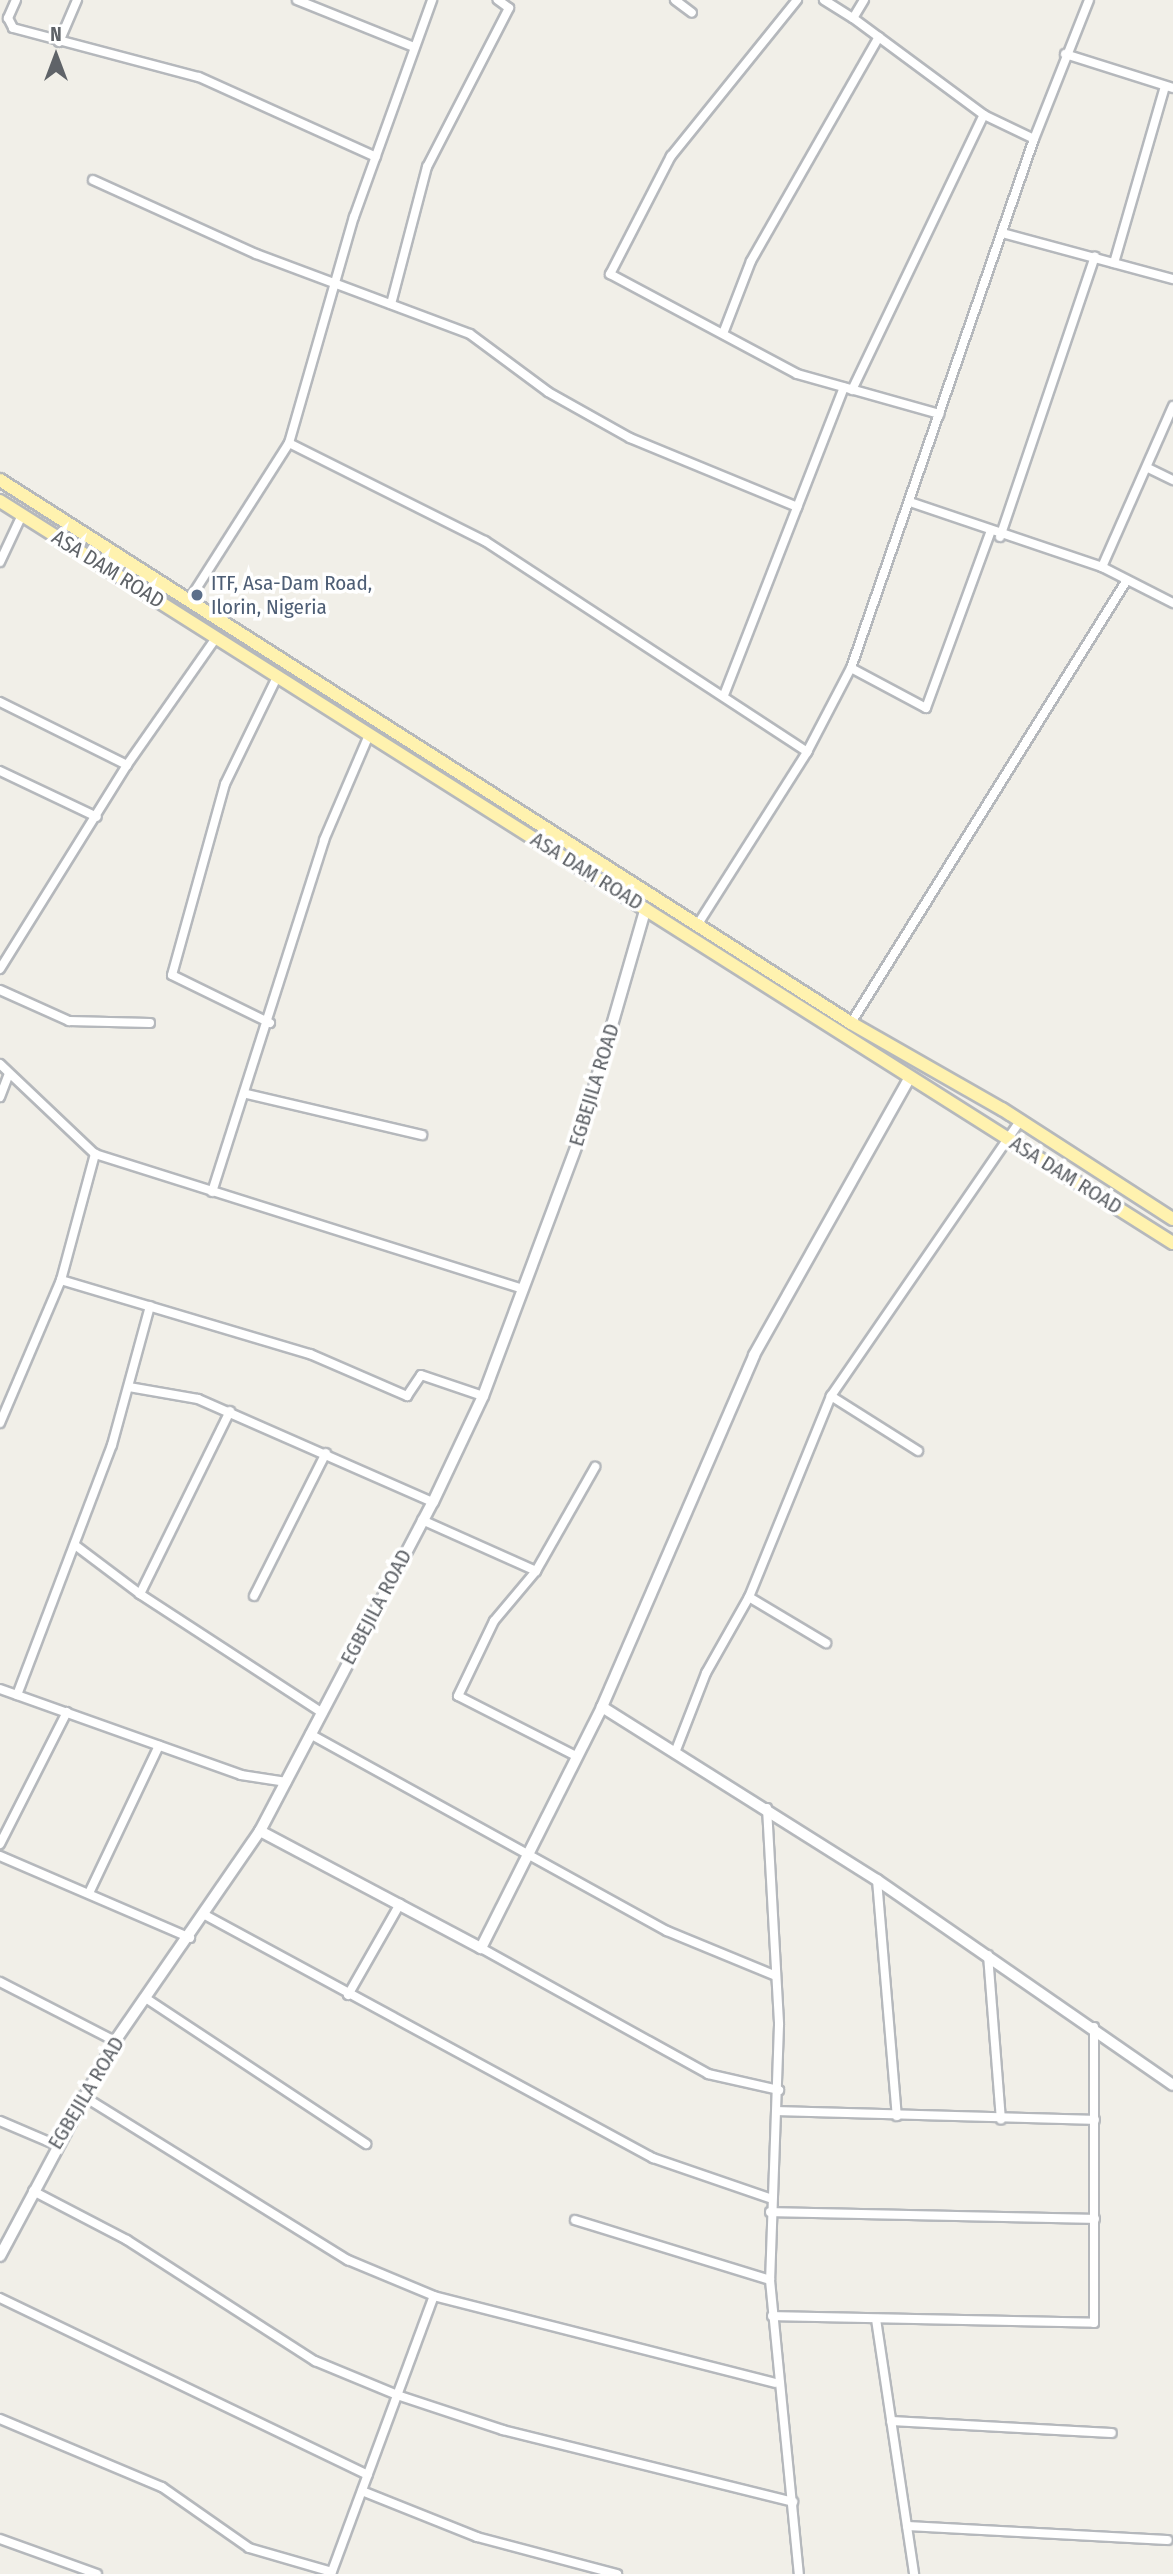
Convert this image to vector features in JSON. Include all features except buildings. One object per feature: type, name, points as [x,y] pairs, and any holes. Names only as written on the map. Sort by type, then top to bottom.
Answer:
[{"type":"main road","name":"ASA DAM ROAD","points":[[0,480],[851,1023],[1020,1121],[1173,1219]]},
{"type":"main road","name":"ASA DAM ROAD","points":[[0,501],[646,908],[909,1079],[1173,1243]]},
{"type":"main road","points":[[100,563],[111,550]]},
{"type":"street","points":[[16,0],[8,18],[13,27],[199,78],[376,156]]},
{"type":"street","points":[[60,42],[77,0]]},
{"type":"street","points":[[297,0],[414,47]]},
{"type":"street","points":[[190,600],[289,443],[339,288],[376,156],[432,0]]},
{"type":"street","points":[[391,304],[427,167],[509,8],[498,0]]},
{"type":"street","points":[[675,0],[692,13]]},
{"type":"street","points":[[797,0],[671,156],[610,274],[724,331],[797,374],[939,414]]},
{"type":"street","points":[[824,0],[853,18],[984,115],[1034,139]]},
{"type":"street","points":[[853,18],[864,0]]},
{"type":"street","points":[[698,924],[807,752],[851,668],[913,503],[939,414],[1034,139],[1065,54],[1089,0]]},
{"type":"street","points":[[724,331],[751,261],[879,37]]},
{"type":"street","points":[[1065,54],[1169,87],[1114,262]]},
{"type":"street","points":[[724,695],[797,508],[848,389],[984,115]]},
{"type":"street","points":[[93,180],[339,288],[391,304],[470,334],[548,391],[630,438],[797,508]]},
{"type":"street","points":[[1002,233],[1173,279]]},
{"type":"street","points":[[1000,537],[1096,257]]},
{"type":"street","points":[[1102,567],[1148,468],[1173,406]]},
{"type":"street","points":[[289,443],[438,514],[724,695],[807,752]]},
{"type":"street","points":[[1148,468],[1173,480]]},
{"type":"street","points":[[913,503],[1000,537],[1102,567],[1173,603]]},
{"type":"street","points":[[0,562],[22,515]]},
{"type":"street","points":[[851,668],[926,708],[990,533]]},
{"type":"street","points":[[851,1023],[1127,580]]},
{"type":"street","points":[[0,969],[127,765],[216,638]]},
{"type":"street","points":[[270,1023],[172,975],[225,783],[278,675]]},
{"type":"street","points":[[0,702],[127,765]]},
{"type":"street","points":[[212,1192],[270,1023],[324,840],[369,735]]},
{"type":"street","points":[[0,771],[97,817]]},
{"type":"street","name":"EGBEJILA ROAD","points":[[0,2254],[54,2144],[116,2041],[190,1938],[260,1831],[433,1502],[483,1396],[580,1136],[646,908]]},
{"type":"street","points":[[0,990],[69,1021],[150,1023]]},
{"type":"street","points":[[0,1065],[94,1154],[523,1289]]},
{"type":"street","points":[[0,1097],[9,1074]]},
{"type":"street","points":[[481,1948],[574,1755],[602,1707],[754,1355],[909,1079]]},
{"type":"street","points":[[247,1094],[422,1135]]},
{"type":"street","points":[[676,1751],[706,1674],[749,1597],[803,1451],[831,1396],[1010,1140],[1020,1121]]},
{"type":"street","points":[[0,1423],[61,1280],[94,1154]]},
{"type":"street","points":[[61,1280],[310,1354],[407,1396],[421,1375],[483,1396]]},
{"type":"street","points":[[17,1695],[75,1545],[129,1387],[150,1306]]},
{"type":"street","points":[[129,1387],[230,1411],[433,1502]]},
{"type":"street","points":[[831,1396],[918,1451]]},
{"type":"street","points":[[140,1594],[230,1411]]},
{"type":"street","points":[[254,1596],[326,1453]]},
{"type":"street","points":[[574,1755],[458,1696],[494,1621],[536,1571],[595,1467]]},
{"type":"street","points":[[422,1520],[536,1571]]},
{"type":"street","points":[[75,1545],[140,1594],[321,1712]]},
{"type":"street","points":[[749,1597],[826,1643]]},
{"type":"street","points":[[0,1689],[159,1746],[286,1782]]},
{"type":"street","points":[[602,1707],[767,1808],[877,1880],[1094,2025],[1173,2085]]},
{"type":"street","points":[[0,1844],[67,1712]]},
{"type":"street","points":[[310,1734],[667,1931],[774,1975]]},
{"type":"street","points":[[90,1891],[159,1746]]},
{"type":"street","points":[[767,1808],[779,2090],[769,2198],[770,2280],[775,2383],[793,2502],[799,2574]]},
{"type":"street","points":[[260,1831],[400,1904],[708,2074],[779,2090]]},
{"type":"street","points":[[0,1856],[90,1891],[190,1938]]},
{"type":"street","points":[[877,1880],[897,2116]]},
{"type":"street","points":[[348,1995],[400,1904]]},
{"type":"street","points":[[205,1915],[348,1995],[653,2158],[769,2198]]},
{"type":"street","points":[[988,1955],[1001,2119]]},
{"type":"street","points":[[0,1982],[116,2041]]},
{"type":"street","points":[[147,1999],[366,2144]]},
{"type":"street","points":[[772,2316],[1094,2323],[1094,2025]]},
{"type":"street","points":[[83,2096],[348,2260],[434,2296],[775,2383]]},
{"type":"street","points":[[779,2111],[1095,2120]]},
{"type":"street","points":[[0,2121],[54,2144]]},
{"type":"street","points":[[33,2191],[127,2240],[315,2361],[397,2395],[503,2430],[793,2502]]},
{"type":"street","points":[[769,2212],[1095,2219]]},
{"type":"street","points":[[575,2220],[770,2280]]},
{"type":"street","points":[[0,2420],[162,2487],[249,2548],[332,2573],[434,2296]]},
{"type":"street","points":[[0,2298],[368,2475]]},
{"type":"street","points":[[876,2319],[914,2574]]},
{"type":"street","points":[[891,2421],[1112,2433]]},
{"type":"street","points":[[362,2491],[477,2537],[617,2574]]},
{"type":"street","points":[[907,2526],[1168,2540]]},
{"type":"street","points":[[0,2539],[97,2574]]},
{"type":"place","name":"ITF, Asa-Dam Road, Ilorin, Nigeria","points":[[197,595]]}]
